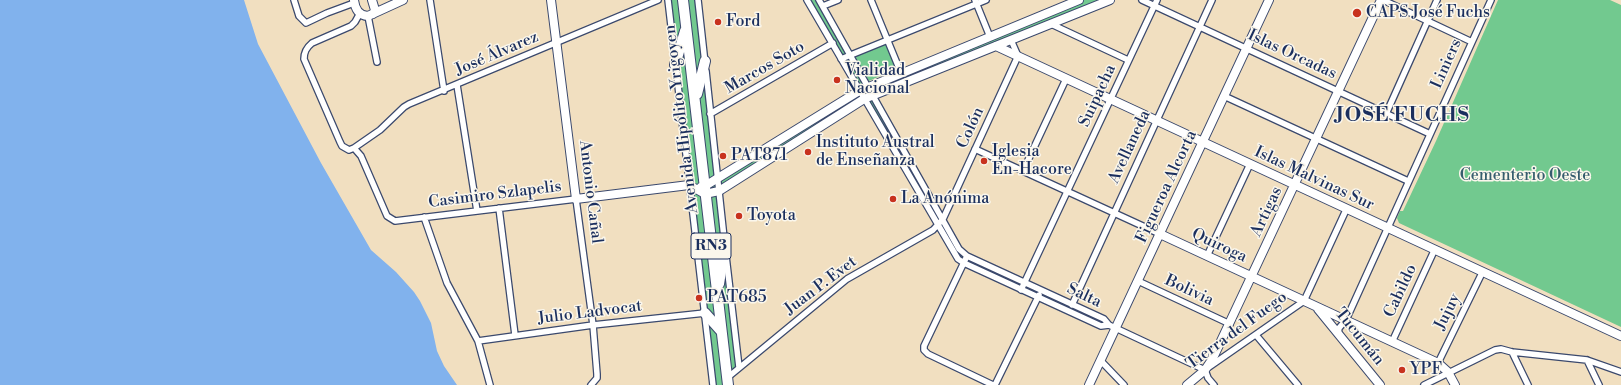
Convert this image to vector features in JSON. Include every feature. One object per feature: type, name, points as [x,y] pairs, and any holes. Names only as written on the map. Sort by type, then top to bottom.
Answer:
[{"type":"highway","name":"Avenida Hipólito Yrigoyen","points":[[683,0],[727,383]]},
{"type":"highway","points":[[675,65],[686,27]]},
{"type":"highway","points":[[695,101],[705,61]]},
{"type":"highway","points":[[717,298],[725,246]]},
{"type":"highway","points":[[705,313],[721,331]]},
{"type":"street","points":[[294,0],[300,16],[306,23],[354,2],[363,0]]},
{"type":"street","points":[[372,0],[375,10],[371,15],[377,62]]},
{"type":"street","points":[[354,2],[360,13],[364,16],[371,15],[403,0]]},
{"type":"street","points":[[430,0],[444,91]]},
{"type":"street","name":"Antonio Cañal","points":[[551,0],[593,325],[597,378],[591,385]]},
{"type":"street","name":"José Álvarez","points":[[354,148],[380,130],[404,107],[658,0]]},
{"type":"street","points":[[668,0],[713,385]]},
{"type":"street","points":[[698,0],[739,367]]},
{"type":"street","points":[[807,0],[958,259],[965,259]]},
{"type":"street","points":[[819,0],[965,259]]},
{"type":"street","points":[[823,6],[838,0]]},
{"type":"street","points":[[871,0],[901,74]]},
{"type":"street","points":[[841,59],[887,41],[976,2],[986,0]]},
{"type":"street","points":[[705,190],[718,178],[859,91],[1078,0]]},
{"type":"street","name":"Casimiro Szlapelis","points":[[354,148],[361,156],[387,216],[395,221],[576,199],[691,187],[719,191],[864,100],[1110,0]]},
{"type":"street","name":"Islas Orcadas","points":[[1142,0],[1155,3],[1199,27],[1430,134]]},
{"type":"street","name":"Avellaneda","points":[[1072,305],[1212,0]]},
{"type":"street","name":"Figueroa Alcorta","points":[[1090,385],[1101,361],[1112,327],[1138,281],[1269,0]]},
{"type":"street","points":[[1382,0],[1472,42]]},
{"type":"street","name":"Artigas","points":[[1205,370],[1213,358],[1230,324],[1382,0]]},
{"type":"street","points":[[1386,114],[1437,0]]},
{"type":"street","name":"Liniers","points":[[1338,334],[1338,328],[1346,320],[1491,0]]},
{"type":"street","points":[[976,2],[990,37]]},
{"type":"street","name":"Suipacha","points":[[1021,290],[1155,3]]},
{"type":"street","points":[[354,148],[346,149],[340,142],[304,59],[304,53],[307,47],[312,44],[351,26],[360,13]]},
{"type":"street","points":[[1051,24],[1128,60]]},
{"type":"street","points":[[1011,40],[1018,56]]},
{"type":"street","name":"Marcos Soto","points":[[710,114],[832,43]]},
{"type":"street","name":"Islas Malvinas Sur","points":[[996,46],[1434,251],[1621,336]]},
{"type":"street","name":"Colón","points":[[938,225],[943,219],[1018,56]]},
{"type":"street","points":[[1024,171],[1066,79]]},
{"type":"street","points":[[457,85],[476,211]]},
{"type":"street","points":[[1224,96],[1408,181]]},
{"type":"street","name":"Quiroga","points":[[975,149],[1438,363],[1448,372],[1455,385]]},
{"type":"street","points":[[1207,256],[1250,164]]},
{"type":"street","points":[[499,208],[515,335]]},
{"type":"street","points":[[1304,301],[1346,210]]},
{"type":"street","points":[[424,217],[447,283],[478,341],[490,385]]},
{"type":"street","name":"Juan P. Evet","points":[[727,383],[739,367],[847,279],[933,230],[938,225]]},
{"type":"street","name":"Cabildo","points":[[1392,342],[1434,251]]},
{"type":"street","points":[[965,259],[924,346],[924,350],[928,354],[994,385],[1041,290]]},
{"type":"street","name":"Salta","points":[[965,259],[1025,282],[1104,319],[1112,327]]},
{"type":"street","name":"Salta","points":[[965,259],[1021,290],[1101,326],[1112,327],[1205,370]]},
{"type":"street","name":"Jujuy","points":[[1438,363],[1482,273]]},
{"type":"street","name":"Bolivia","points":[[1138,281],[1230,324]]},
{"type":"street","name":"Tierra del Fuego","points":[[1188,385],[1205,370],[1304,301]]},
{"type":"street","name":"Tucumán","points":[[1316,306],[1380,385]]},
{"type":"street","name":"Julio Ladvocat","points":[[478,341],[593,325],[705,313]]},
{"type":"street","points":[[1256,335],[1298,385]]},
{"type":"street","points":[[1424,385],[1495,350],[1501,349],[1512,352],[1587,360],[1621,372]]},
{"type":"street","points":[[1512,352],[1528,385]]},
{"type":"street","points":[[1587,360],[1599,385]]},
{"type":"street","points":[[1101,361],[1124,385]]},
{"type":"street","points":[[1205,370],[1208,378],[1214,385]]},
{"type":"green space","points":[[668,0],[698,0],[718,177],[859,91],[807,0],[819,0],[869,87],[1079,0],[1110,0],[874,96],[959,249],[1104,319],[1109,325],[1101,326],[964,263],[864,100],[719,191],[739,367],[727,378],[728,385],[713,385]]},
{"type":"green space","name":"Cementerio Oeste","points":[[1498,0],[1610,0],[1621,5],[1621,327],[1399,223],[1397,218],[1400,211],[1403,211],[1436,141]]},
{"type":"green space","points":[[886,44],[896,69],[869,81],[855,57]]},
{"type":"water","points":[[0,0],[244,0],[258,44],[321,163],[371,250],[396,272],[420,301],[431,323],[437,351],[444,366],[457,385],[0,385]]},
{"type":"place","name":"CAPS José Fuchs","points":[[1357,13]]},
{"type":"place","name":"Ford","points":[[718,22]]},
{"type":"place","name":"Vialidad Nacional","points":[[837,80]]},
{"type":"place","name":"Instituto Austral de Enseñanza","points":[[808,152]]},
{"type":"place","name":"PAT871","points":[[723,156]]},
{"type":"place","name":"Iglesia En-Hacore","points":[[984,161]]},
{"type":"place","name":"La Anónima","points":[[893,199]]},
{"type":"place","name":"Toyota","points":[[739,216]]},
{"type":"place","name":"PAT685","points":[[699,298]]},
{"type":"place","name":"YPF","points":[[1402,370]]},
{"type":"district","name":"JOSÉ FUCHS","points":[[1403,116]]}]
